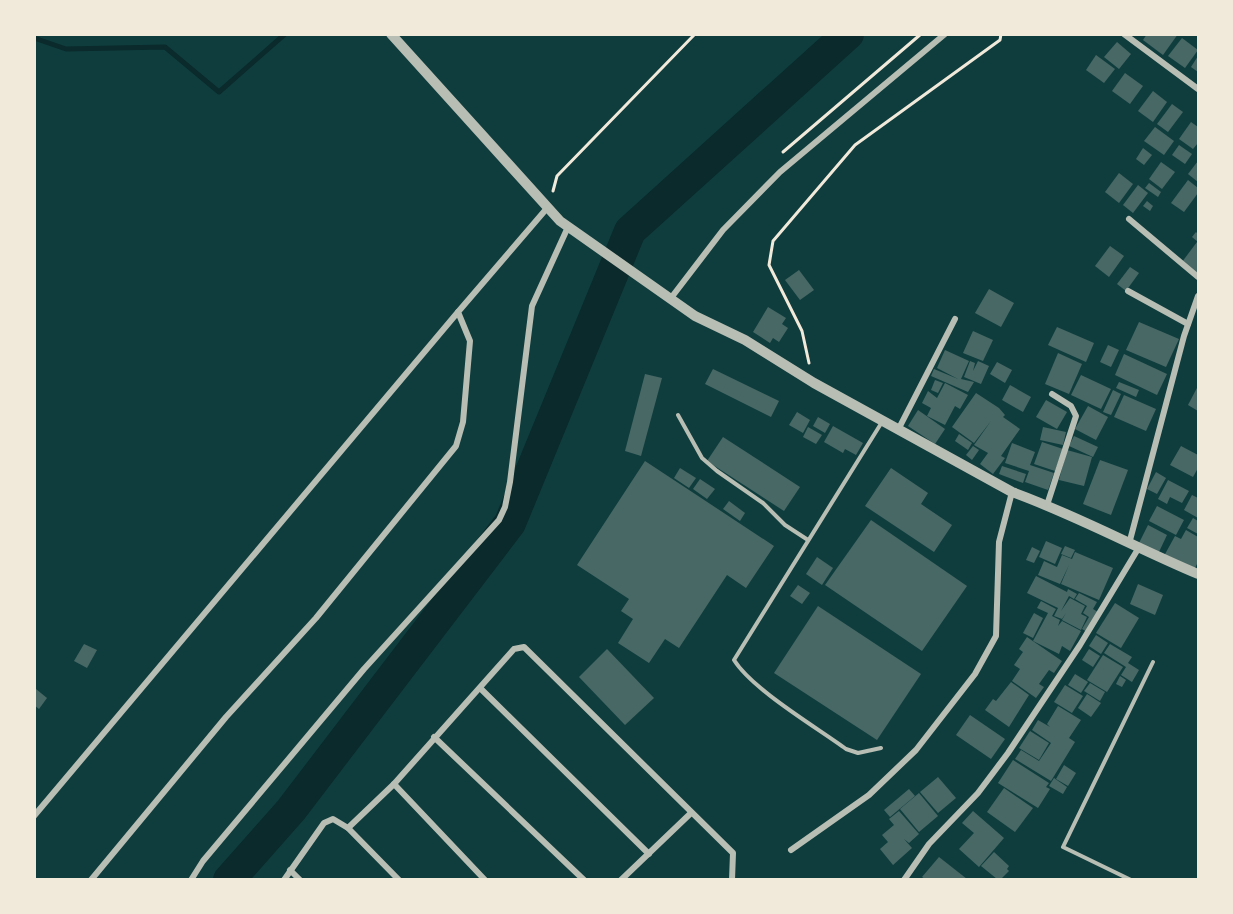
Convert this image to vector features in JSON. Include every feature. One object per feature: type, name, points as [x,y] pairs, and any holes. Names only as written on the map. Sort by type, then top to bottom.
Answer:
[{"type":"street","points":[[391,34],[568,227],[636,272],[695,316],[745,340],[814,383],[1012,492],[1047,505],[1133,547],[1198,574]]},
{"type":"street","points":[[671,298],[723,230],[780,172],[945,34]]},
{"type":"street","points":[[1124,34],[1198,88]]},
{"type":"street","points":[[34,816],[548,207]]},
{"type":"street","points":[[1129,219],[1198,277]]},
{"type":"street","points":[[191,879],[203,861],[364,669],[499,520],[505,507],[510,482],[532,306],[568,227]]},
{"type":"street","points":[[1128,291],[1188,324]]},
{"type":"street","points":[[904,879],[929,844],[978,793],[1008,753],[1080,645],[1133,547],[1188,324],[1198,296]]},
{"type":"street","points":[[91,879],[226,717],[316,618],[456,446],[463,422],[470,341],[458,312]]},
{"type":"street","points":[[898,430],[955,319]]},
{"type":"street","points":[[1047,505],[1076,416],[1071,406],[1052,394]]},
{"type":"street","points":[[791,850],[869,795],[916,750],[975,674],[996,636],[999,542],[1012,492]]},
{"type":"street","points":[[348,828],[394,784],[514,649],[524,647],[733,853],[732,879]]},
{"type":"street","points":[[480,688],[649,854]]},
{"type":"street","points":[[434,737],[584,879]]},
{"type":"street","points":[[394,784],[485,879]]},
{"type":"street","points":[[621,879],[691,813]]},
{"type":"street","points":[[284,879],[324,823],[333,819],[348,828],[399,879]]},
{"type":"street","points":[[290,870],[300,879]]},
{"type":"lane","points":[[678,415],[702,458],[763,503],[785,525],[808,540]]},
{"type":"lane","points":[[881,748],[858,753],[846,749],[760,686],[739,668],[734,660],[883,422]]},
{"type":"lane","points":[[1131,879],[1063,847],[1153,662]]},
{"type":"path","points":[[548,207],[557,176],[695,34]]},
{"type":"path","points":[[814,383],[802,331],[769,266],[773,241],[855,145],[1000,40],[1001,34]]},
{"type":"building","points":[[1147,34],[1178,34],[1163,55],[1143,40]]},
{"type":"building","points":[[1182,38],[1198,50],[1185,68],[1168,56]]},
{"type":"building","points":[[1117,42],[1131,54],[1119,69],[1104,57]]},
{"type":"building","points":[[1096,55],[1115,69],[1104,83],[1086,70]]},
{"type":"building","points":[[1198,56],[1198,72],[1191,67]]},
{"type":"building","points":[[1125,73],[1143,86],[1130,104],[1112,91]]},
{"type":"building","points":[[1153,91],[1167,102],[1153,122],[1138,111]]},
{"type":"building","points":[[1172,104],[1183,112],[1168,132],[1157,124]]},
{"type":"building","points":[[1191,122],[1198,127],[1198,143],[1193,149],[1179,139]]},
{"type":"building","points":[[1155,127],[1174,141],[1164,155],[1144,141]]},
{"type":"building","points":[[1179,145],[1192,154],[1185,164],[1172,155]]},
{"type":"building","points":[[1143,148],[1152,155],[1144,165],[1136,159]]},
{"type":"building","points":[[1198,161],[1198,182],[1188,174]]},
{"type":"building","points":[[1161,162],[1175,172],[1162,189],[1149,179]]},
{"type":"building","points":[[1119,173],[1133,184],[1119,203],[1105,192]]},
{"type":"building","points":[[1188,180],[1198,188],[1198,193],[1184,212],[1171,203]]},
{"type":"building","points":[[1149,183],[1161,192],[1158,197],[1145,188]]},
{"type":"building","points":[[1138,185],[1148,193],[1133,213],[1123,205]]},
{"type":"building","points":[[1147,201],[1153,206],[1150,211],[1143,206]]},
{"type":"building","points":[[1196,232],[1198,234],[1198,242],[1192,237]]},
{"type":"building","points":[[1198,243],[1198,274],[1182,262]]},
{"type":"building","points":[[1110,246],[1124,256],[1109,277],[1095,266]]},
{"type":"building","points":[[1130,267],[1139,273],[1126,291],[1117,284]]},
{"type":"building","points":[[799,270],[814,290],[800,300],[785,280]]},
{"type":"building","points":[[989,289],[1014,303],[1001,327],[975,313]]},
{"type":"building","points":[[768,307],[786,318],[782,324],[788,328],[779,342],[773,338],[770,343],[753,332]]},
{"type":"building","points":[[1139,322],[1179,339],[1166,367],[1126,350]]},
{"type":"building","points":[[1057,327],[1094,343],[1086,362],[1048,345]]},
{"type":"building","points":[[973,331],[993,340],[983,361],[963,353]]},
{"type":"building","points":[[1108,345],[1119,350],[1111,367],[1100,362]]},
{"type":"building","points":[[945,350],[969,361],[961,379],[974,382],[968,392],[931,376],[934,369],[958,379],[937,368]]},
{"type":"building","points":[[1058,353],[1082,364],[1069,394],[1045,384]]},
{"type":"building","points":[[1124,354],[1167,374],[1157,395],[1115,375]]},
{"type":"building","points":[[970,361],[975,363],[973,371],[978,361],[989,366],[981,384],[964,377]]},
{"type":"building","points":[[997,362],[1012,370],[1005,383],[990,374]]},
{"type":"building","points":[[713,369],[779,401],[771,417],[705,384]]},
{"type":"building","points":[[645,374],[662,378],[641,456],[625,451]]},
{"type":"building","points":[[1081,375],[1111,389],[1101,409],[1071,395]]},
{"type":"building","points":[[935,380],[943,383],[938,393],[931,390]]},
{"type":"building","points":[[1119,382],[1139,390],[1136,397],[1116,388]]},
{"type":"building","points":[[945,383],[968,395],[960,409],[955,406],[945,425],[927,416],[931,408],[922,403],[928,391],[937,398]]},
{"type":"building","points":[[1010,385],[1031,397],[1023,412],[1002,400]]},
{"type":"building","points":[[1198,386],[1198,411],[1188,405]]},
{"type":"building","points":[[1113,390],[1121,394],[1111,415],[1103,412]]},
{"type":"building","points":[[976,393],[999,408],[1005,415],[1003,417],[1020,429],[1001,456],[1005,458],[993,474],[980,464],[988,453],[974,445],[991,421],[974,443],[952,427]]},
{"type":"building","points":[[1124,395],[1156,409],[1146,431],[1114,417]]},
{"type":"building","points":[[1046,400],[1067,412],[1057,429],[1036,417]]},
{"type":"building","points":[[1088,406],[1108,417],[1096,440],[1075,429]]},
{"type":"building","points":[[918,410],[945,429],[935,444],[908,426]]},
{"type":"building","points":[[797,412],[810,420],[803,433],[789,425]]},
{"type":"building","points":[[818,417],[830,424],[825,433],[813,426]]},
{"type":"building","points":[[833,426],[863,443],[856,455],[845,449],[843,453],[824,442]]},
{"type":"building","points":[[808,427],[822,435],[816,444],[803,437]]},
{"type":"building","points":[[1043,427],[1066,432],[1063,445],[1040,440]]},
{"type":"building","points":[[959,434],[972,443],[968,450],[955,441]]},
{"type":"building","points":[[1074,436],[1098,447],[1093,457],[1069,446]]},
{"type":"building","points":[[723,437],[800,487],[784,511],[707,461]]},
{"type":"building","points":[[1042,442],[1063,449],[1055,471],[1034,464]]},
{"type":"building","points":[[1012,443],[1035,452],[1030,465],[1054,473],[1048,490],[1025,482],[1029,471],[1005,463]]},
{"type":"building","points":[[973,446],[979,450],[972,460],[966,455]]},
{"type":"building","points":[[1181,446],[1198,455],[1198,468],[1193,477],[1170,465]]},
{"type":"building","points":[[1067,450],[1092,457],[1084,486],[1059,480]]},
{"type":"building","points":[[1100,460],[1128,470],[1111,515],[1083,504]]},
{"type":"building","points":[[645,461],[774,546],[746,588],[727,575],[679,648],[665,639],[649,663],[618,643],[633,619],[621,611],[629,599],[577,565]]},
{"type":"building","points":[[1002,466],[1026,474],[1023,483],[999,474]]},
{"type":"building","points":[[680,468],[696,478],[689,488],[674,478]]},
{"type":"building","points":[[891,468],[928,493],[921,504],[952,525],[934,552],[865,506]]},
{"type":"building","points":[[1156,472],[1166,478],[1157,494],[1147,489]]},
{"type":"building","points":[[700,479],[715,489],[707,499],[693,489]]},
{"type":"building","points":[[1168,480],[1189,491],[1182,503],[1170,497],[1167,504],[1158,499]]},
{"type":"building","points":[[1192,495],[1198,498],[1198,518],[1184,510]]},
{"type":"building","points":[[729,501],[745,513],[740,521],[723,509]]},
{"type":"building","points":[[1157,506],[1184,520],[1176,535],[1149,521]]},
{"type":"building","points":[[1193,518],[1198,521],[1198,534],[1187,528]]},
{"type":"building","points":[[871,520],[967,586],[922,651],[825,585]]},
{"type":"building","points":[[1148,525],[1167,535],[1158,554],[1139,543]]},
{"type":"building","points":[[1186,530],[1198,537],[1198,562],[1193,572],[1164,556],[1175,536],[1181,539]]},
{"type":"building","points":[[1046,541],[1062,548],[1055,564],[1039,557]]},
{"type":"building","points":[[1065,546],[1075,550],[1071,558],[1061,554]]},
{"type":"building","points":[[1032,547],[1040,551],[1034,563],[1026,560]]},
{"type":"building","points":[[1075,552],[1113,568],[1099,600],[1061,584],[1069,565],[1060,584],[1038,575],[1044,561],[1057,567],[1062,555],[1072,559]]},
{"type":"building","points":[[817,557],[833,568],[822,585],[806,574]]},
{"type":"building","points":[[1036,576],[1067,592],[1068,589],[1077,594],[1074,599],[1069,596],[1061,611],[1070,598],[1085,606],[1081,614],[1087,617],[1081,630],[1062,620],[1066,613],[1062,619],[1054,616],[1058,608],[1027,593]]},
{"type":"building","points":[[1138,584],[1163,595],[1155,615],[1130,604]]},
{"type":"building","points":[[798,585],[810,593],[802,604],[790,596]]},
{"type":"building","points":[[1079,593],[1097,602],[1093,609],[1098,612],[1087,632],[1082,629],[1089,617],[1083,613],[1087,606],[1075,599]]},
{"type":"building","points":[[1041,601],[1056,609],[1052,616],[1060,620],[1058,626],[1062,621],[1081,631],[1070,651],[1062,646],[1059,654],[1033,641],[1048,613],[1037,608]]},
{"type":"building","points":[[1115,603],[1139,618],[1121,648],[1096,633]]},
{"type":"building","points":[[818,606],[921,674],[877,740],[774,673]]},
{"type":"building","points":[[1034,613],[1043,618],[1033,638],[1023,633]]},
{"type":"building","points":[[1096,635],[1108,643],[1101,654],[1089,646]]},
{"type":"building","points":[[1027,637],[1062,661],[1054,673],[1049,670],[1039,684],[1044,687],[1036,698],[1012,681],[1020,669],[1014,665],[1023,652],[1019,649]]},
{"type":"building","points":[[84,644],[97,650],[87,668],[74,661]]},
{"type":"building","points":[[1110,644],[1132,657],[1128,663],[1139,670],[1132,682],[1121,675],[1126,667],[1104,653]]},
{"type":"building","points":[[607,649],[654,698],[625,725],[579,677]]},
{"type":"building","points":[[1089,649],[1100,656],[1093,667],[1082,660]]},
{"type":"building","points":[[1103,655],[1123,667],[1107,692],[1087,680]]},
{"type":"building","points":[[1075,674],[1088,682],[1081,693],[1068,685]]},
{"type":"building","points":[[1120,676],[1126,680],[1122,687],[1116,684]]},
{"type":"building","points":[[1011,682],[1029,695],[1009,727],[985,710],[993,699],[996,701]]},
{"type":"building","points":[[1090,683],[1105,692],[1100,701],[1084,691]]},
{"type":"building","points":[[1065,685],[1083,696],[1072,713],[1054,702]]},
{"type":"building","points":[[36,689],[47,698],[39,709],[34,705]]},
{"type":"building","points":[[1087,694],[1101,703],[1091,717],[1078,708]]},
{"type":"building","points":[[1058,706],[1081,720],[1069,738],[1075,742],[1051,781],[1015,759],[1021,750],[1039,761],[1051,743],[1032,730],[1038,720],[1050,727],[1047,724]]},
{"type":"building","points":[[970,715],[1005,739],[991,759],[956,735]]},
{"type":"building","points":[[1030,731],[1049,743],[1039,760],[1019,748]]},
{"type":"building","points":[[1013,760],[1049,783],[1046,787],[1050,789],[1038,808],[998,783]]},
{"type":"building","points":[[1064,765],[1076,773],[1068,786],[1056,779]]},
{"type":"building","points":[[938,777],[956,798],[938,813],[920,792]]},
{"type":"building","points":[[1054,778],[1067,787],[1063,794],[1049,786]]},
{"type":"building","points":[[1004,788],[1033,808],[1015,832],[987,812]]},
{"type":"building","points":[[909,789],[915,796],[890,817],[884,810]]},
{"type":"building","points":[[919,793],[938,816],[919,832],[900,809]]},
{"type":"building","points":[[899,811],[919,834],[909,843],[904,839],[912,848],[893,865],[880,849],[888,842],[882,835],[894,825],[889,819]]},
{"type":"building","points":[[973,811],[1004,838],[979,867],[959,849],[974,833],[962,823]]},
{"type":"building","points":[[994,852],[1009,866],[1007,869],[1009,871],[1001,879],[997,879],[981,866]]},
{"type":"building","points":[[939,857],[967,879],[925,879],[922,877]]},
{"type":"waterway","points":[[34,38],[66,49],[165,47],[219,92],[285,34]]},
{"type":"waterway","points":[[229,880],[291,810],[510,523],[630,231],[848,34]]}]
